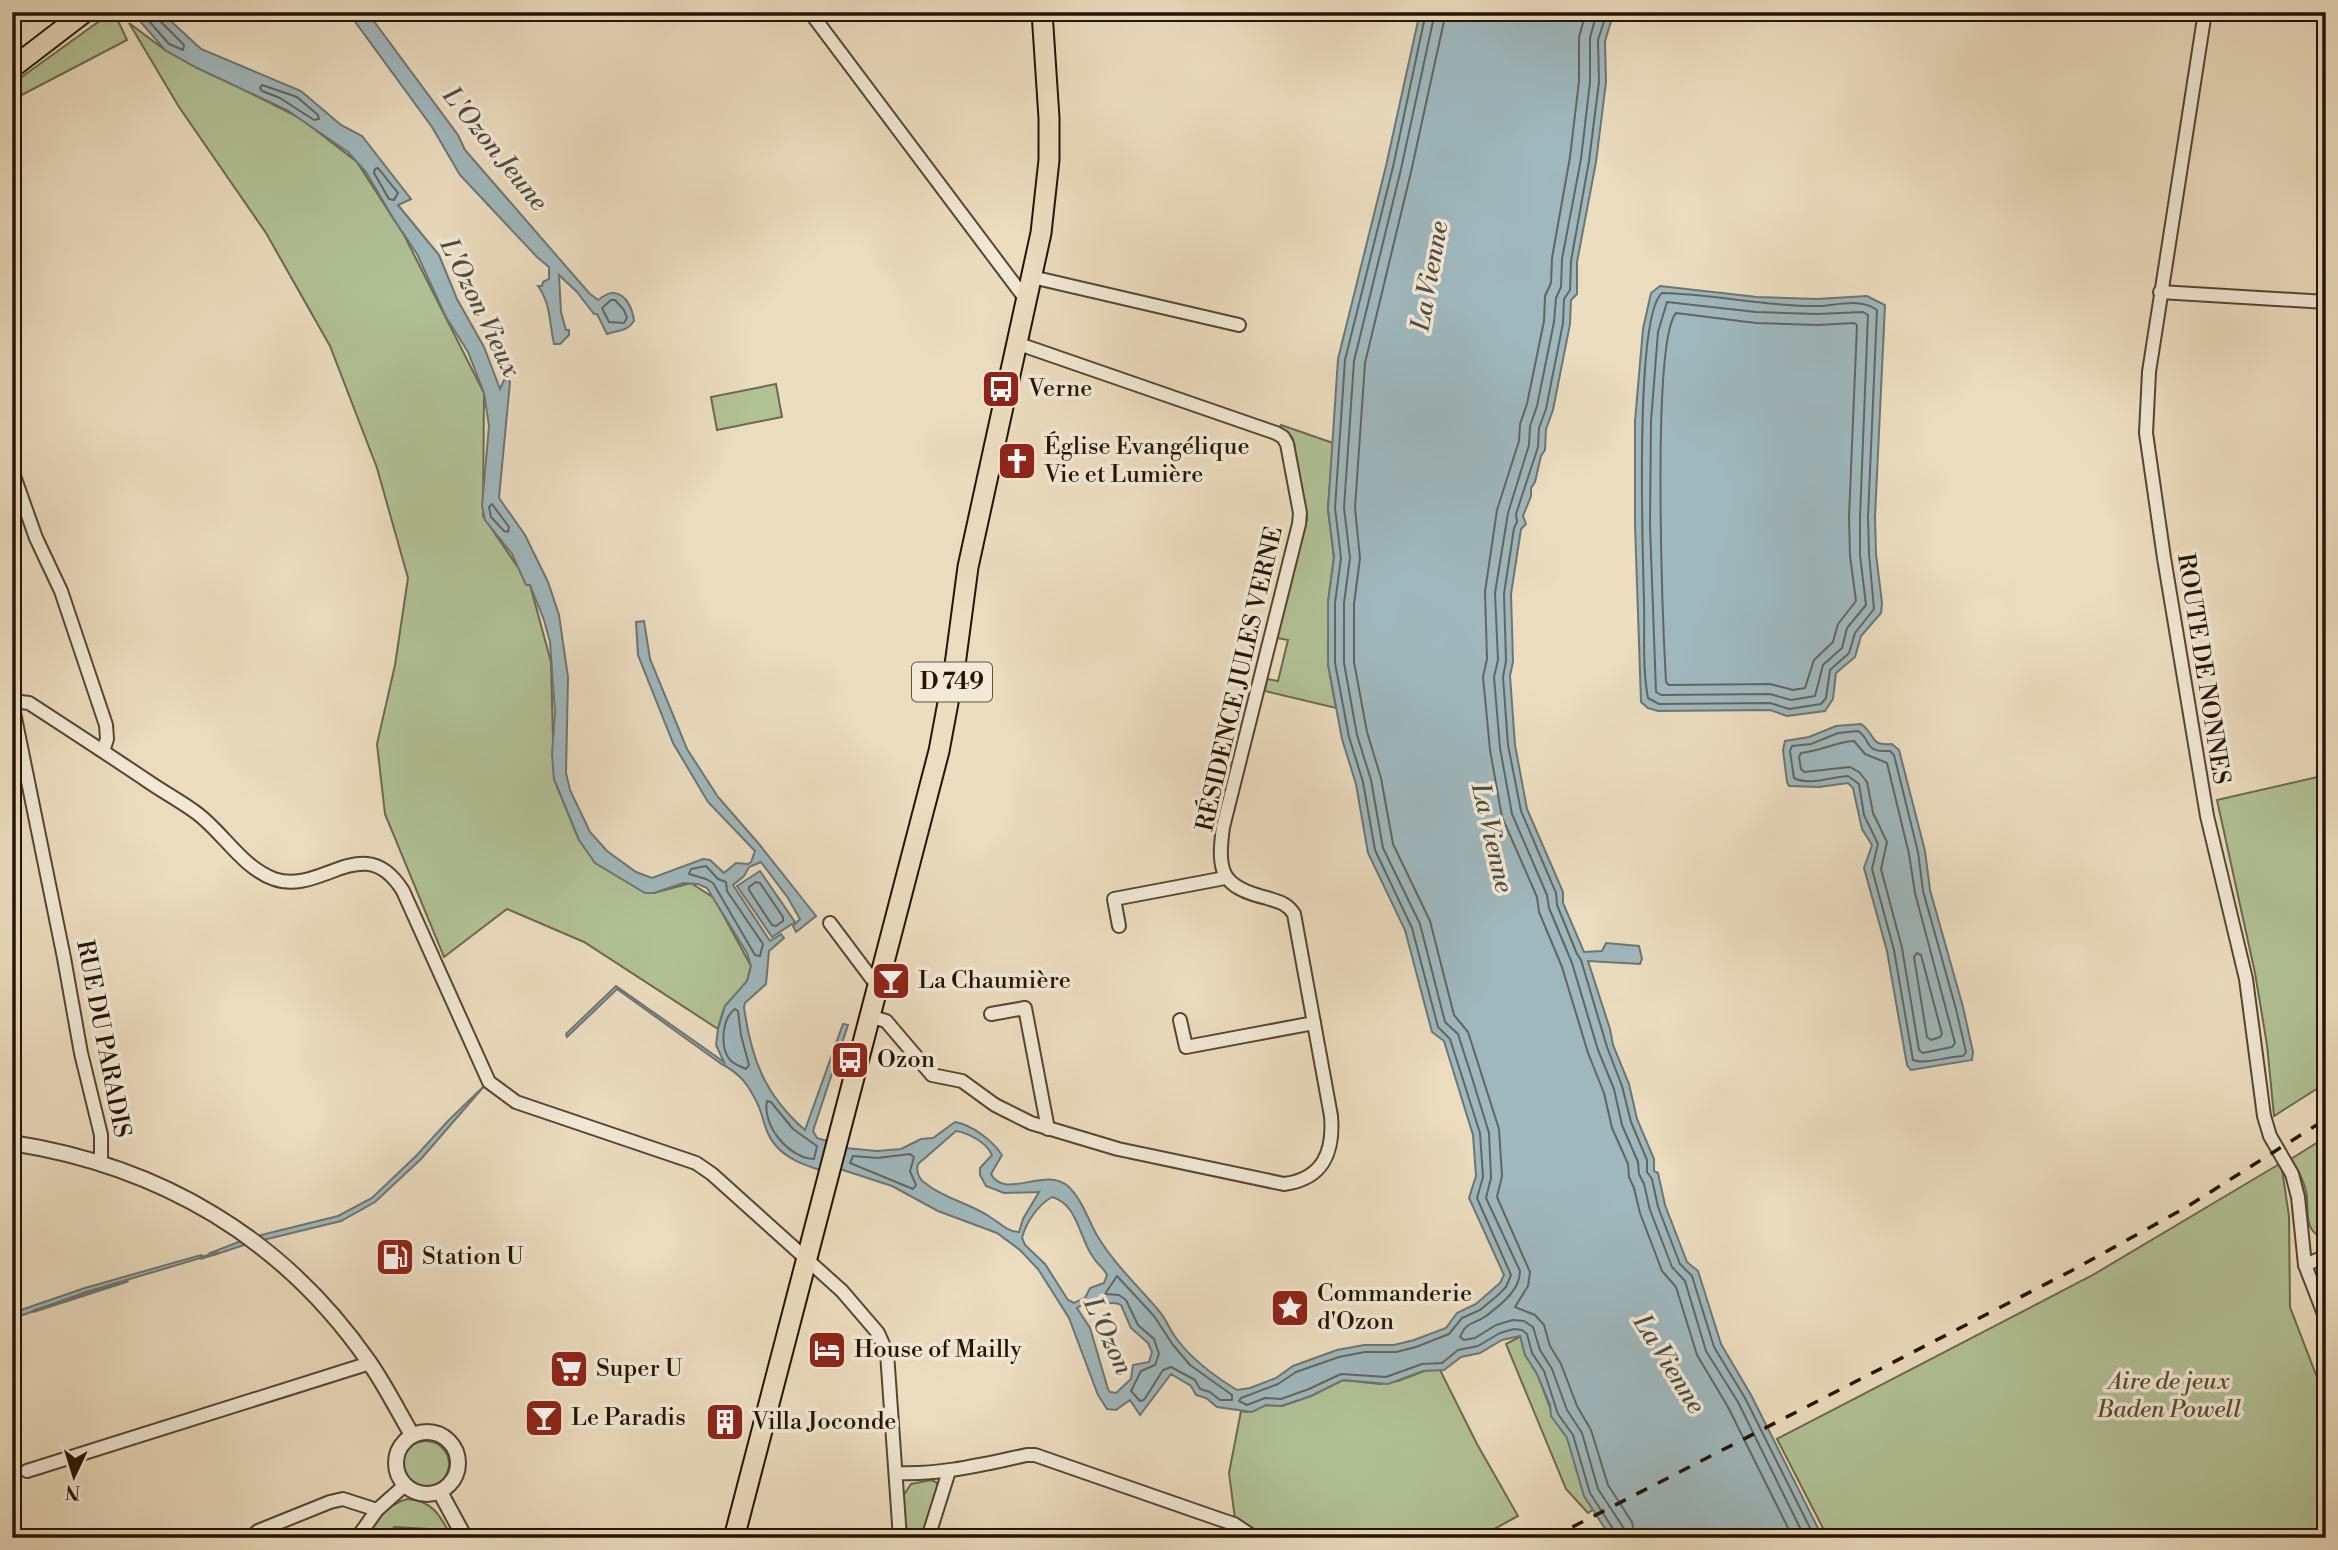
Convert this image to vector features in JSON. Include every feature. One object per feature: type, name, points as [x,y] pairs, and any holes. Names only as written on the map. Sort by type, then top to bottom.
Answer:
[{"type":"main road","points":[[12,68],[85,12]]},
{"type":"main road","name":"D 749","points":[[734,1538],[939,751],[955,666],[968,567],[1043,219],[1049,160],[1049,118],[1041,12]]},
{"type":"street","points":[[810,12],[1021,293],[1030,286],[1238,325]]},
{"type":"street","name":"ROUTE DE NONNES","points":[[2205,12],[2160,292],[2146,411],[2148,460],[2207,816],[2246,979],[2264,1116],[2270,1136],[2289,1166],[2295,1185],[2305,1265],[2326,1319]]},
{"type":"street","points":[[2160,292],[2326,302]]},
{"type":"street","name":"RÉSIDENCE JULES VERNE","points":[[1018,344],[1276,433],[1283,437],[1287,444],[1300,513],[1299,524],[1223,827],[1221,854],[1226,878]]},
{"type":"street","points":[[14,476],[36,538],[61,591],[106,725],[107,738],[103,751]]},
{"type":"street","points":[[12,702],[29,704],[198,815],[250,866],[263,874],[277,880],[293,881],[365,863],[381,867],[394,877],[403,891],[489,1082],[516,1102],[696,1163],[712,1174],[842,1292],[883,1342],[888,1366],[900,1538]]},
{"type":"street","name":"RUE DU PARADIS","points":[[12,702],[19,770],[62,944],[81,1054],[101,1135],[101,1162],[183,1196],[253,1240],[290,1270],[314,1294],[370,1363],[412,1435]]},
{"type":"street","points":[[869,1016],[886,1021],[933,1075],[962,1081],[995,1105],[1048,1129],[1118,1149],[1284,1184],[1295,1183],[1314,1173],[1332,1144],[1331,1116],[1294,914],[1289,906],[1234,888],[1226,878],[1114,898],[1119,926]]},
{"type":"street","points":[[830,923],[872,979],[878,981]]},
{"type":"street","points":[[990,1014],[1025,1008],[1048,1129]]},
{"type":"street","points":[[1180,1020],[1186,1047],[1314,1023]]},
{"type":"street","points":[[12,1143],[69,1153],[101,1162]]},
{"type":"street","points":[[2305,1265],[2326,1256]]},
{"type":"street","points":[[27,1471],[370,1363]]},
{"type":"street","points":[[431,1432],[444,1436],[452,1444],[459,1465],[456,1477],[440,1492],[415,1492],[405,1485],[396,1468],[400,1448],[412,1435],[431,1432]]},
{"type":"street","points":[[897,1473],[925,1475],[949,1472],[1035,1455],[1219,1518],[1255,1538]]},
{"type":"street","points":[[928,1538],[949,1472]]},
{"type":"street","points":[[357,1538],[377,1510],[405,1485]]},
{"type":"street","points":[[440,1492],[464,1538]]},
{"type":"street","points":[[250,1538],[258,1531],[342,1499],[377,1510]]},
{"type":"green space","points":[[112,12],[127,40],[12,100],[12,84]]},
{"type":"green space","points":[[129,23],[165,50],[300,118],[357,162],[404,235],[484,393],[483,516],[530,585],[551,662],[554,779],[579,840],[654,893],[691,883],[714,898],[751,966],[747,981],[723,1011],[718,1029],[584,942],[507,909],[444,957],[385,814],[377,744],[395,665],[408,578],[377,468],[330,346],[266,233],[179,107]]},
{"type":"green space","points":[[776,384],[782,417],[717,430],[711,397]]},
{"type":"green space","points":[[1281,425],[1333,443],[1328,509],[1334,558],[1328,602],[1328,664],[1336,708],[1265,691],[1267,679],[1278,681],[1288,640],[1277,638],[1307,519],[1294,444],[1292,437]]},
{"type":"green space","points":[[2326,775],[2326,1083],[2274,1116],[2267,1045],[2255,973],[2217,800]]},
{"type":"green space","points":[[2326,1137],[2326,1188],[2323,1198],[2326,1208],[2326,1239],[2318,1236],[2310,1225],[2305,1187],[2291,1159]]},
{"type":"green space","name":"Aire de jeux Baden Powell","points":[[2281,1163],[2289,1216],[2290,1307],[2326,1401],[2326,1538],[1828,1538],[1777,1439],[2091,1276]]},
{"type":"green space","points":[[1523,1335],[1555,1421],[1568,1434],[1594,1509],[1588,1513],[1566,1489],[1506,1344]]},
{"type":"green space","points":[[1427,1370],[1440,1370],[1477,1444],[1518,1516],[1478,1538],[1265,1538],[1235,1519],[1229,1473],[1241,1411],[1247,1412],[1266,1405],[1282,1406],[1311,1396],[1343,1380],[1380,1384],[1398,1381]]},
{"type":"green space","points":[[426,1441],[442,1448],[449,1464],[442,1480],[426,1487],[410,1480],[403,1464],[410,1448]]},
{"type":"green space","points":[[931,1480],[939,1487],[923,1538],[905,1538],[903,1496],[911,1484]]},
{"type":"green space","points":[[407,1499],[430,1506],[452,1538],[436,1538],[429,1529],[394,1527],[389,1538],[365,1538],[387,1509]]},
{"type":"water","points":[[132,12],[161,12],[201,49],[301,91],[341,125],[362,136],[411,199],[398,205],[439,255],[457,299],[484,347],[500,389],[504,380],[508,378],[510,382],[499,498],[525,535],[548,582],[559,615],[568,677],[566,773],[570,790],[590,832],[607,851],[636,872],[652,878],[703,859],[710,860],[724,873],[736,863],[751,862],[755,851],[708,802],[673,743],[638,655],[636,622],[644,621],[650,659],[687,749],[718,797],[816,916],[796,932],[793,926],[800,919],[761,862],[749,867],[744,876],[733,885],[770,941],[781,934],[784,938],[769,951],[766,984],[744,1007],[751,1043],[762,1075],[780,1103],[805,1130],[843,1024],[848,1025],[813,1131],[817,1138],[827,1141],[820,1170],[786,1155],[773,1143],[748,1086],[734,1071],[617,989],[567,1037],[566,1034],[616,986],[724,1062],[716,1045],[718,1029],[725,1006],[747,981],[751,966],[747,953],[707,888],[683,883],[654,893],[645,893],[595,863],[579,840],[554,779],[552,754],[555,712],[550,642],[544,620],[530,585],[526,585],[512,554],[485,520],[482,506],[489,426],[484,393],[468,352],[446,317],[417,254],[366,172],[348,152],[287,110],[165,50]]},
{"type":"water","points":[[348,12],[367,12],[458,135],[465,150],[589,293],[598,300],[612,293],[619,294],[626,300],[634,321],[631,325],[607,334],[597,314],[594,314],[559,275],[561,312],[569,335],[560,344],[554,344],[547,306],[538,286],[542,286],[543,282],[549,279],[549,267],[460,175],[432,127]]},
{"type":"water","name":"La Vienne","points":[[1420,12],[1614,12],[1605,41],[1606,82],[1596,162],[1577,262],[1577,294],[1571,300],[1570,324],[1553,410],[1546,429],[1545,450],[1523,516],[1526,524],[1521,529],[1511,594],[1513,662],[1510,676],[1515,745],[1527,809],[1563,892],[1563,903],[1584,952],[1602,951],[1606,943],[1639,946],[1642,959],[1640,964],[1588,961],[1613,1045],[1629,1084],[1637,1119],[1654,1159],[1654,1171],[1658,1173],[1665,1205],[1687,1262],[1698,1271],[1721,1344],[1751,1395],[1823,1538],[1611,1538],[1584,1496],[1567,1438],[1551,1416],[1550,1405],[1537,1374],[1525,1355],[1520,1336],[1502,1340],[1480,1353],[1461,1357],[1444,1370],[1423,1371],[1388,1384],[1343,1380],[1311,1396],[1281,1406],[1266,1405],[1252,1412],[1217,1407],[1206,1398],[1196,1395],[1191,1386],[1171,1374],[1140,1415],[1130,1400],[1116,1410],[1107,1409],[1098,1395],[1069,1318],[1038,1269],[1020,1250],[997,1233],[938,1211],[892,1186],[840,1169],[846,1148],[877,1151],[901,1149],[921,1139],[933,1138],[955,1122],[975,1130],[1002,1155],[991,1174],[997,1181],[1016,1184],[1049,1179],[1060,1181],[1069,1187],[1082,1204],[1094,1231],[1105,1247],[1161,1314],[1182,1346],[1204,1367],[1237,1390],[1276,1378],[1293,1366],[1337,1350],[1364,1345],[1394,1345],[1446,1328],[1457,1313],[1476,1304],[1500,1283],[1504,1275],[1469,1198],[1476,1176],[1473,1135],[1444,1041],[1432,1032],[1405,930],[1368,853],[1356,784],[1342,739],[1328,664],[1328,602],[1334,557],[1328,509],[1338,359],[1386,166]],"holes":[[[956,1131],[977,1139],[992,1155],[980,1168],[980,1175],[986,1186],[1004,1193],[1039,1192],[1023,1219],[1019,1232],[1008,1229],[982,1212],[940,1193],[919,1177],[918,1164]],[[1052,1197],[1067,1207],[1073,1214],[1088,1249],[1107,1275],[1104,1283],[1090,1288],[1085,1298],[1074,1303],[1068,1300],[1045,1264],[1025,1245],[1022,1238],[1033,1214]],[[1088,1301],[1121,1305],[1131,1328],[1148,1343],[1152,1352],[1149,1362],[1133,1365],[1131,1379],[1116,1393],[1108,1389],[1090,1328],[1077,1308]]]},
{"type":"water","points":[[1660,286],[1757,297],[1817,299],[1867,296],[1885,305],[1875,517],[1881,613],[1861,636],[1855,657],[1836,673],[1833,699],[1825,711],[1787,716],[1770,710],[1658,711],[1641,702],[1635,525],[1635,421],[1643,329],[1651,293]]},
{"type":"water","points":[[1861,724],[1876,741],[1892,744],[1899,750],[1925,851],[1930,890],[1963,1007],[1973,1052],[1972,1060],[1911,1070],[1907,1065],[1887,951],[1864,868],[1872,845],[1862,829],[1853,788],[1848,783],[1819,787],[1789,786],[1787,782],[1783,750],[1785,741],[1809,737],[1836,726]]},
{"type":"water","points":[[760,871],[795,922],[772,937],[737,886]]},
{"type":"water","points":[[486,1084],[421,1159],[375,1202],[341,1221],[214,1255],[210,1253],[249,1238],[338,1216],[372,1198]]},
{"type":"water","points":[[201,1255],[204,1257],[86,1292],[12,1319],[12,1313],[85,1288]]},
{"type":"waterway","points":[[201,1258],[217,1253]]},
{"type":"waterway","points":[[34,1311],[127,1281]]},
{"type":"railway","points":[[1551,1538],[2071,1271],[2185,1208],[2326,1119]]},
{"type":"place","name":"Verne","points":[[1001,389]]},
{"type":"place","name":"Église Evangélique Vie et Lumière","points":[[1017,461]]},
{"type":"place","name":"La Chaumière","points":[[891,981]]},
{"type":"place","name":"Ozon","points":[[850,1060]]},
{"type":"place","name":"Station U","points":[[395,1257]]},
{"type":"place","name":"Commanderie d'Ozon","points":[[1290,1308]]},
{"type":"place","name":"House of Mailly","points":[[827,1350]]},
{"type":"place","name":"Super U","points":[[569,1369]]},
{"type":"place","name":"Le Paradis","points":[[544,1418]]},
{"type":"place","name":"Villa Joconde","points":[[725,1422]]},
{"type":"water label","name":"L'Ozon Jeune","points":[[495,149]]},
{"type":"water label","name":"L'Ozon Vieux","points":[[480,308]]},
{"type":"water label","name":"L'Ozon","points":[[1108,1336]]}]
